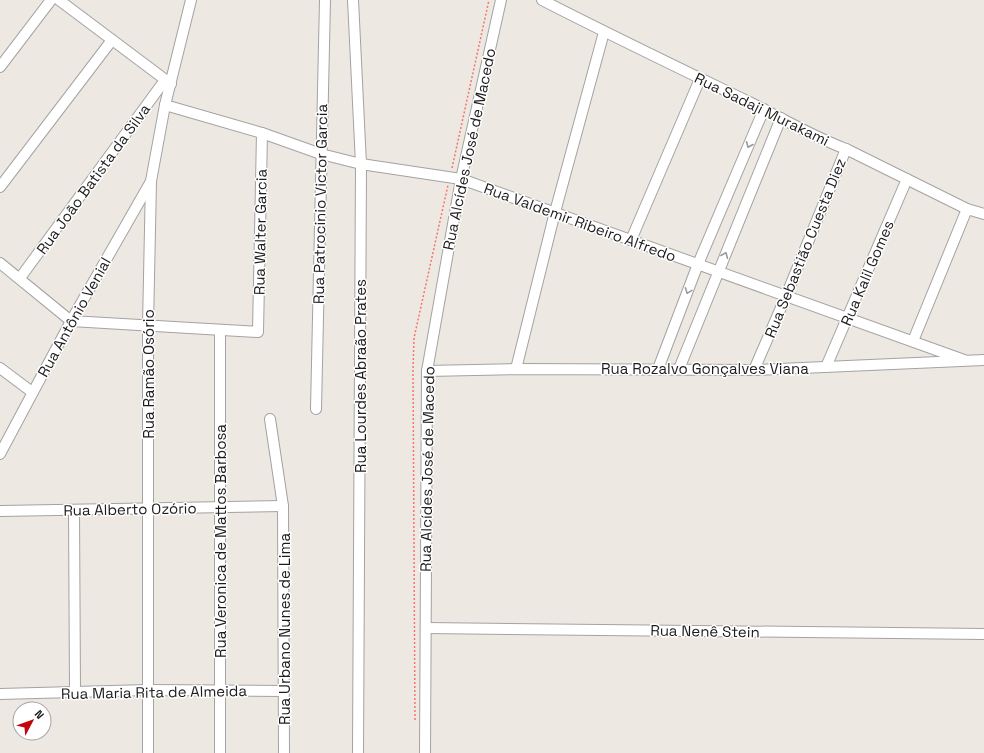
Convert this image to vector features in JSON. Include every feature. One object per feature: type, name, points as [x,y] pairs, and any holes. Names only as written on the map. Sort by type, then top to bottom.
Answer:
[{"type":"street","points":[[0,66],[51,0]]},
{"type":"street","points":[[59,0],[168,82]]},
{"type":"street","name":"Rua Ramão Osório","points":[[148,753],[148,325],[150,181],[168,82],[191,0]]},
{"type":"street","name":"Rua Patrocinio Victor Garcia","points":[[316,409],[324,0]]},
{"type":"street","name":"Rua Lourdes Abraão Prates","points":[[354,0],[361,164],[358,753]]},
{"type":"street","name":"Rua Alcídes José de Macedo","points":[[425,753],[426,371],[461,179],[501,0]]},
{"type":"street","name":"Rua Sadaji Murakami","points":[[542,0],[604,32],[764,109],[827,142],[846,149],[967,209],[984,214]]},
{"type":"street","points":[[516,368],[555,212],[604,32]]},
{"type":"street","points":[[0,187],[112,40]]},
{"type":"street","points":[[631,240],[700,78]]},
{"type":"street","name":"Rua João Batista da Silva","points":[[20,278],[168,82]]},
{"type":"street","name":"Rua Valdemir Ribeiro Alfredo","points":[[164,105],[262,132],[321,154],[361,164],[461,179],[964,360]]},
{"type":"street","points":[[658,369],[698,264],[764,109]]},
{"type":"street","points":[[679,369],[781,118]]},
{"type":"street","name":"Rua Walter Garcia","points":[[220,330],[258,332],[262,132]]},
{"type":"street","name":"Rua Sebastião Cuesta Diez","points":[[754,370],[846,149]]},
{"type":"street","name":"Rua Kalil Gomes","points":[[826,367],[907,179]]},
{"type":"street","name":"Rua Antônio Venial","points":[[0,454],[71,320],[150,181]]},
{"type":"street","points":[[912,341],[967,209]]},
{"type":"street","points":[[0,263],[71,320],[220,330]]},
{"type":"street","name":"Rua Veronica de Mattos Barbosa","points":[[220,330],[220,753]]},
{"type":"street","name":"Rua Rozalvo Gonçalves Viana","points":[[426,371],[516,368],[754,370],[984,360]]},
{"type":"street","points":[[0,368],[32,392]]},
{"type":"street","name":"Rua Urbano Nunes de Lima","points":[[270,419],[283,506],[284,753]]},
{"type":"street","name":"Rua Alberto Ozório","points":[[0,511],[283,506]]},
{"type":"street","points":[[74,510],[75,692]]},
{"type":"street","name":"Rua Nenê Stein","points":[[426,628],[984,634]]},
{"type":"street","name":"Rua Maria Rita de Almeida","points":[[0,694],[148,690],[284,691]]}]
